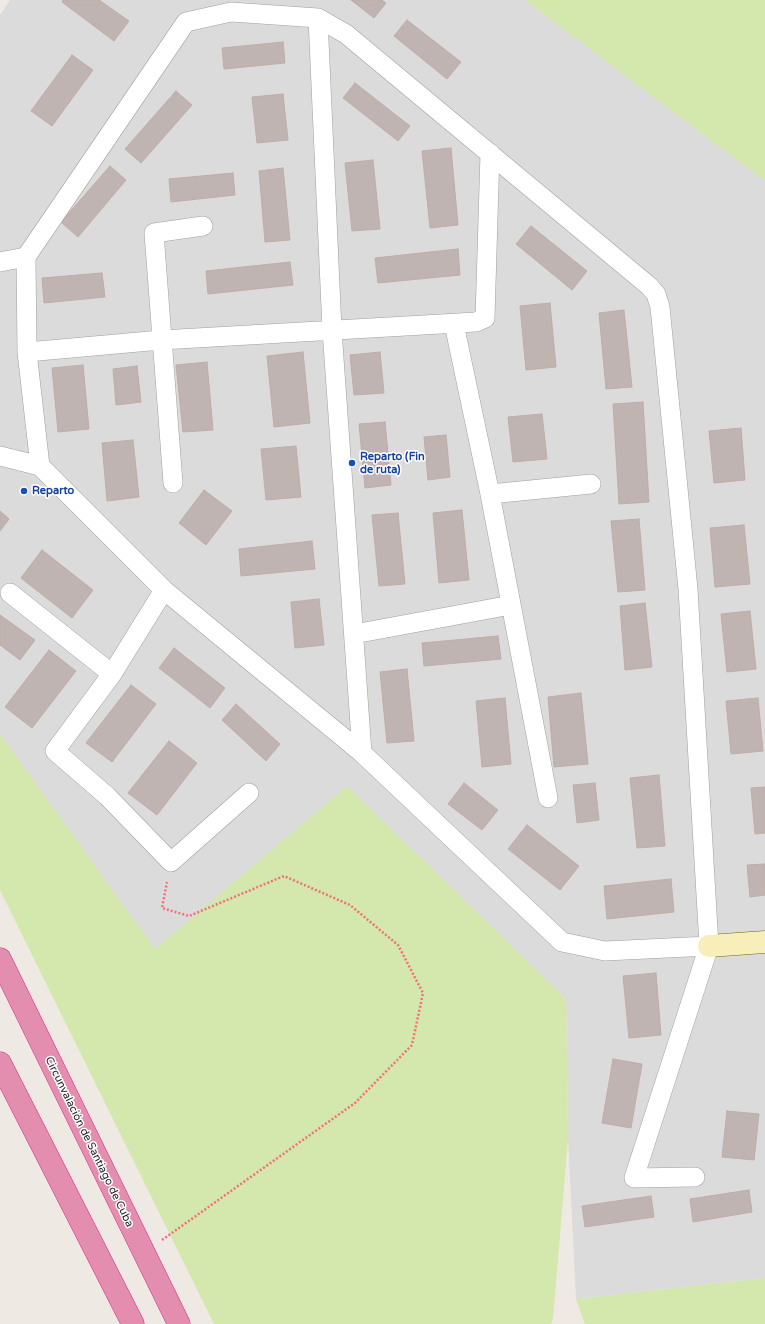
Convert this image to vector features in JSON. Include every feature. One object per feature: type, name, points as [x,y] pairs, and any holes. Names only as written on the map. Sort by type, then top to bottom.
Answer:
[{"type":"highway","name":"Circunvalación de Santiago de Cuba","points":[[0,959],[180,1324]]},
{"type":"highway","points":[[0,1063],[132,1324]]},
{"type":"street","points":[[40,466],[27,352],[26,257],[186,22],[231,12],[318,18],[346,34],[649,286],[656,294],[660,307],[688,589],[709,946],[634,1178],[695,1177]]},
{"type":"street","points":[[318,18],[332,330],[362,753]]},
{"type":"street","points":[[27,352],[161,340],[476,322],[485,318],[490,153]]},
{"type":"street","points":[[173,483],[154,232],[203,226]]},
{"type":"street","points":[[0,262],[26,257]]},
{"type":"street","points":[[454,324],[490,494],[548,798]]},
{"type":"street","points":[[0,456],[40,466],[164,590],[362,753],[562,942],[606,951],[765,942]]},
{"type":"street","points":[[490,494],[591,484]]},
{"type":"street","points":[[164,590],[112,674],[55,751],[107,796],[171,862],[249,793]]},
{"type":"street","points":[[10,593],[112,674]]},
{"type":"street","points":[[354,634],[511,605]]},
{"type":"path","points":[[144,1253],[355,1103],[412,1045],[423,992],[398,945],[350,906],[284,876],[189,916],[162,908],[171,862]]},
{"type":"shaded area","points":[[10,0],[525,0],[765,181],[765,1278],[576,1299],[568,1139],[566,999],[347,786],[155,950],[0,734],[0,15]]},
{"type":"green space","points":[[525,0],[765,0],[765,181]]},
{"type":"green space","points":[[0,734],[155,949],[347,786],[566,999],[568,1139],[553,1319],[551,1324],[214,1324],[0,890]]},
{"type":"green space","points":[[765,1278],[765,1324],[585,1324],[576,1299]]},
{"type":"building","points":[[63,0],[99,0],[129,21],[114,41],[62,2]]},
{"type":"building","points":[[351,0],[382,0],[386,3],[374,18]]},
{"type":"building","points":[[407,20],[461,62],[447,79],[394,36]]},
{"type":"building","points":[[283,42],[285,63],[224,69],[222,48]]},
{"type":"building","points":[[72,55],[93,70],[52,126],[31,111]]},
{"type":"building","points":[[355,83],[410,126],[398,141],[343,98]]},
{"type":"building","points":[[176,91],[192,105],[141,163],[125,149]]},
{"type":"building","points":[[283,94],[288,140],[257,143],[252,97]]},
{"type":"building","points":[[451,148],[458,225],[430,228],[422,151]]},
{"type":"building","points":[[373,160],[380,229],[352,231],[345,163]]},
{"type":"building","points":[[110,166],[126,180],[78,237],[61,222]]},
{"type":"building","points":[[283,168],[290,240],[265,242],[259,171]]},
{"type":"building","points":[[233,173],[235,195],[171,202],[169,179]]},
{"type":"building","points":[[531,226],[587,271],[572,290],[516,244]]},
{"type":"building","points":[[458,249],[460,275],[378,283],[375,258]]},
{"type":"building","points":[[290,262],[293,285],[208,294],[206,271]]},
{"type":"building","points":[[102,273],[105,297],[44,303],[42,278]]},
{"type":"building","points":[[550,303],[556,367],[526,370],[520,306]]},
{"type":"building","points":[[624,310],[632,387],[606,389],[599,313]]},
{"type":"building","points":[[303,352],[310,423],[274,427],[267,356]]},
{"type":"building","points":[[380,352],[384,393],[354,395],[350,355]]},
{"type":"building","points":[[207,362],[213,430],[183,432],[176,365]]},
{"type":"building","points":[[83,365],[89,429],[58,432],[52,368]]},
{"type":"building","points":[[137,366],[141,402],[116,405],[113,369]]},
{"type":"building","points":[[643,402],[649,502],[619,504],[613,404]]},
{"type":"building","points":[[542,414],[547,459],[513,462],[508,417]]},
{"type":"building","points":[[385,422],[391,485],[365,488],[359,424]]},
{"type":"building","points":[[741,428],[745,480],[714,483],[709,431]]},
{"type":"building","points":[[446,435],[450,477],[428,480],[424,437]]},
{"type":"building","points":[[133,440],[139,497],[107,501],[102,443]]},
{"type":"building","points":[[296,446],[301,497],[266,500],[261,449]]},
{"type":"building","points":[[204,490],[232,511],[206,545],[179,523]]},
{"type":"building","points":[[462,510],[469,580],[439,583],[433,513]]},
{"type":"building","points":[[0,511],[9,519],[0,531]]},
{"type":"building","points":[[398,513],[405,584],[379,586],[372,515]]},
{"type":"building","points":[[639,519],[645,590],[618,592],[611,521]]},
{"type":"building","points":[[744,525],[750,584],[715,587],[710,528]]},
{"type":"building","points":[[312,541],[315,569],[241,576],[239,549]]},
{"type":"building","points":[[42,550],[93,590],[72,618],[21,578]]},
{"type":"building","points":[[319,599],[324,645],[295,648],[291,602]]},
{"type":"building","points":[[645,603],[652,667],[625,670],[620,606]]},
{"type":"building","points":[[750,611],[756,669],[727,672],[721,614]]},
{"type":"building","points":[[0,615],[35,640],[20,660],[0,645]]},
{"type":"building","points":[[498,636],[501,659],[424,666],[422,643]]},
{"type":"building","points":[[174,648],[225,688],[210,708],[159,668]]},
{"type":"building","points":[[49,650],[76,671],[32,728],[5,707]]},
{"type":"building","points":[[407,669],[414,741],[387,743],[380,672]]},
{"type":"building","points":[[131,685],[156,704],[112,762],[86,743]]},
{"type":"building","points":[[581,693],[588,764],[554,767],[548,697]]},
{"type":"building","points":[[505,698],[511,764],[482,767],[476,701]]},
{"type":"building","points":[[758,698],[763,751],[731,754],[726,701]]},
{"type":"building","points":[[236,704],[280,744],[266,761],[222,720]]},
{"type":"building","points":[[169,741],[197,763],[157,815],[128,793]]},
{"type":"building","points":[[659,775],[665,846],[637,848],[630,778]]},
{"type":"building","points":[[464,783],[498,810],[482,830],[448,804]]},
{"type":"building","points":[[595,783],[599,820],[577,823],[573,785]]},
{"type":"building","points":[[765,787],[765,833],[755,834],[751,788]]},
{"type":"building","points":[[527,825],[579,866],[560,890],[508,849]]},
{"type":"building","points":[[765,864],[765,895],[750,897],[747,865]]},
{"type":"building","points":[[671,879],[674,912],[607,919],[604,886]]},
{"type":"building","points":[[656,973],[661,1035],[629,1038],[623,976]]},
{"type":"building","points":[[613,1059],[642,1064],[631,1128],[602,1123]]},
{"type":"building","points":[[727,1111],[759,1114],[754,1160],[722,1157]]},
{"type":"building","points":[[749,1190],[752,1212],[693,1222],[690,1199]]},
{"type":"building","points":[[651,1196],[654,1217],[585,1227],[582,1206]]},
{"type":"place","name":"Reparto (Fin de ruta)","points":[[352,463]]},
{"type":"place","name":"Reparto","points":[[24,491]]}]
